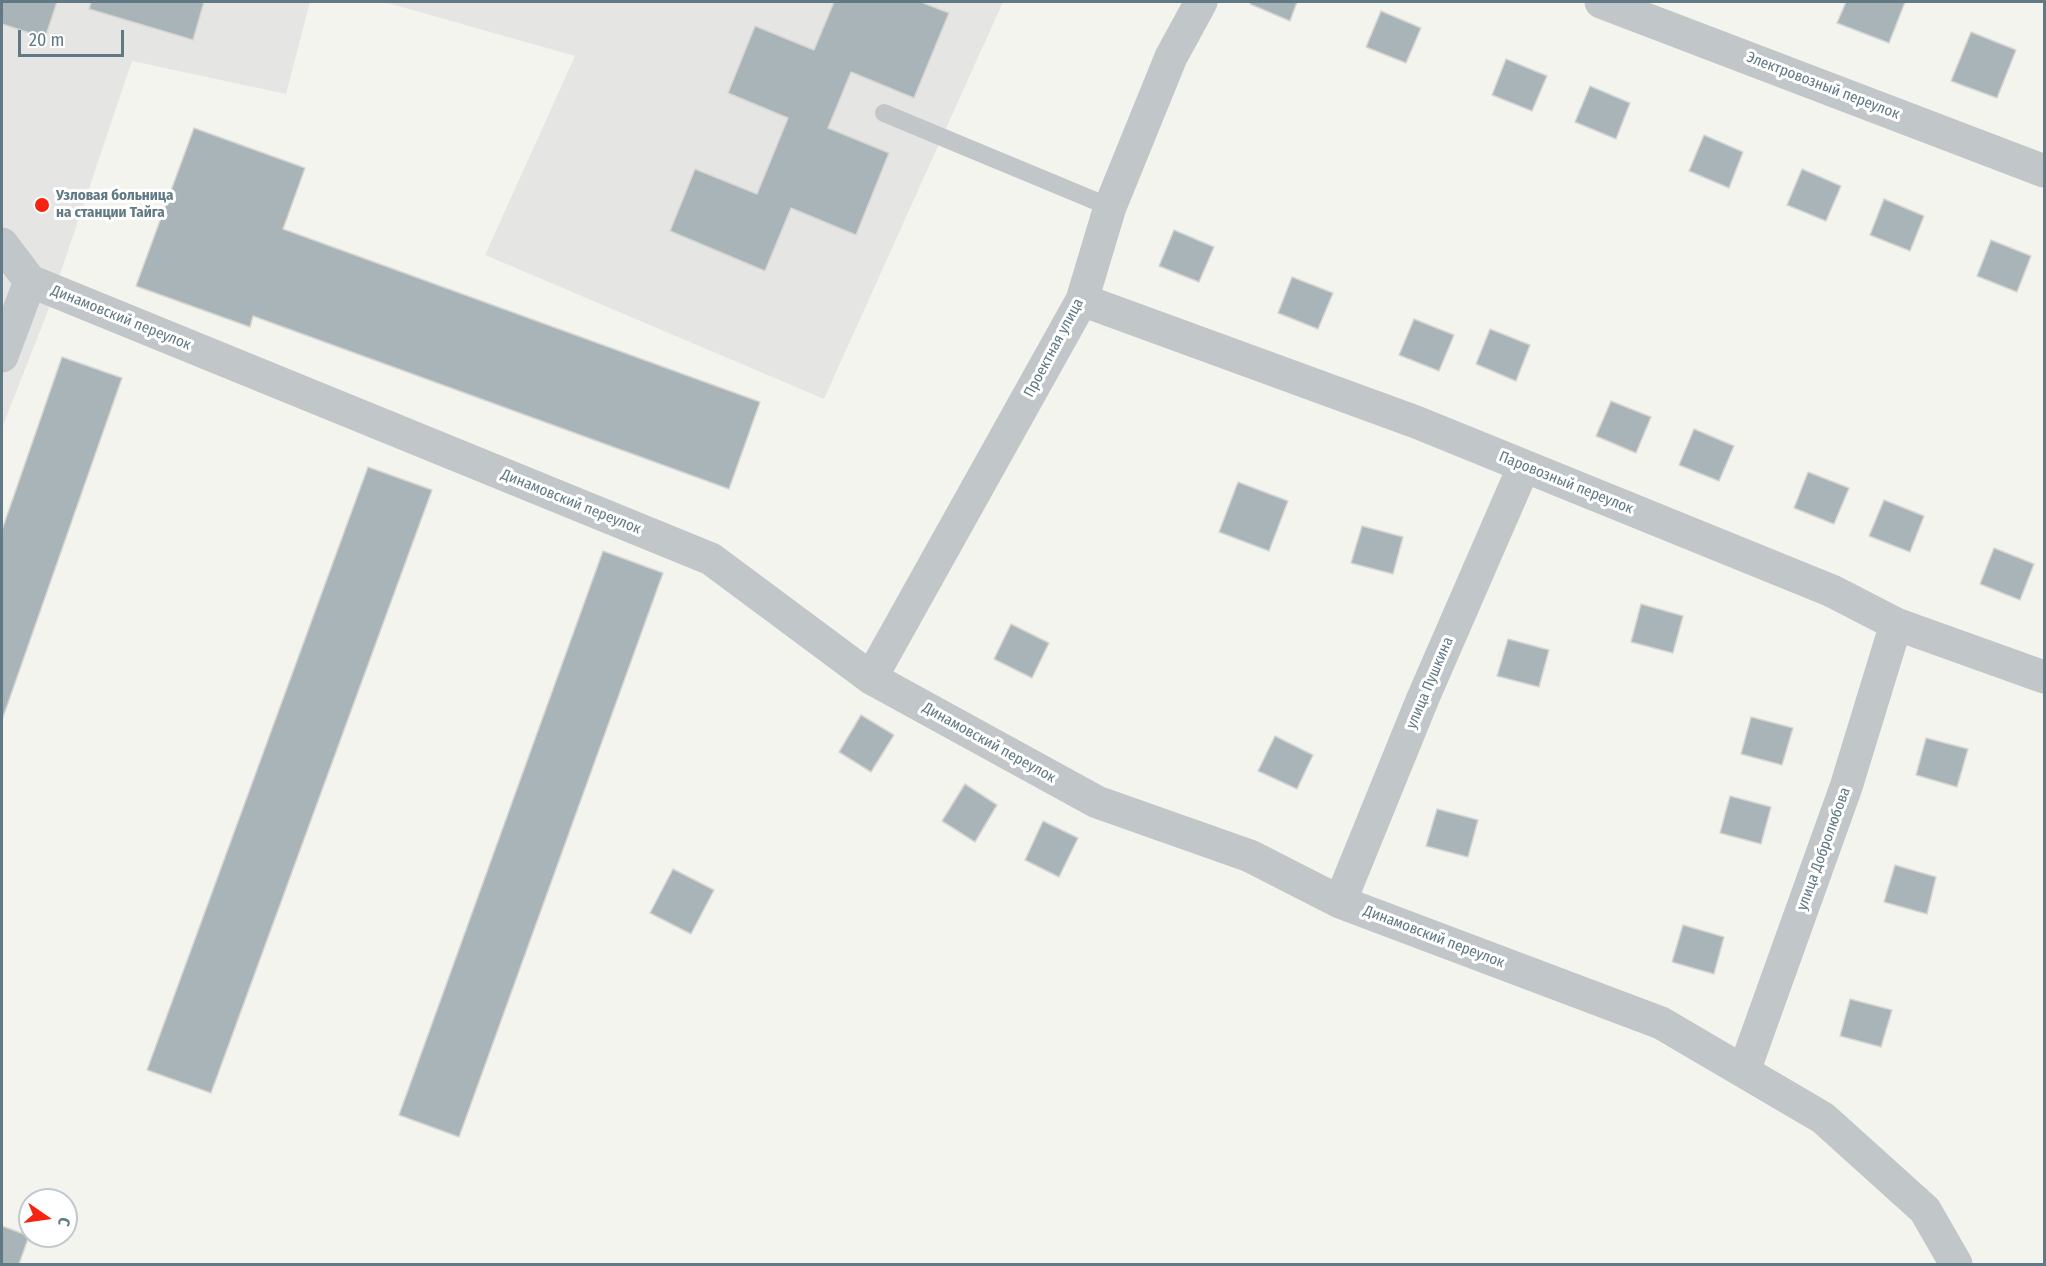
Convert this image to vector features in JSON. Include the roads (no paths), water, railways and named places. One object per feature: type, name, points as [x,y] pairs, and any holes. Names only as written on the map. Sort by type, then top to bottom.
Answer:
[{"type":"street","name":"Проектная улица","points":[[871,678],[1082,300],[1110,207],[1171,57],[1202,2]]},
{"type":"street","name":"Электровозный переулок","points":[[1601,2],[2044,171]]},
{"type":"street","points":[[2,244],[30,281],[2,356]]},
{"type":"street","name":"Динамовский переулок","points":[[30,281],[711,559],[871,678],[1097,802],[1250,856],[1340,902],[1661,1023],[1823,1118],[1925,1210],[1956,1264]]},
{"type":"street","name":"Паровозный переулок","points":[[1082,300],[1416,422],[1832,591],[1896,624],[2044,677]]},
{"type":"street","name":"улица Пушкина","points":[[1340,902],[1423,698],[1524,466]]},
{"type":"street","name":"улица Добролюбова","points":[[1744,1071],[1846,787],[1896,624]]},
{"type":"lane","points":[[884,113],[1110,207]]},
{"type":"place","name":"Узловая больница на станции Тайга","points":[[42,205]]}]
